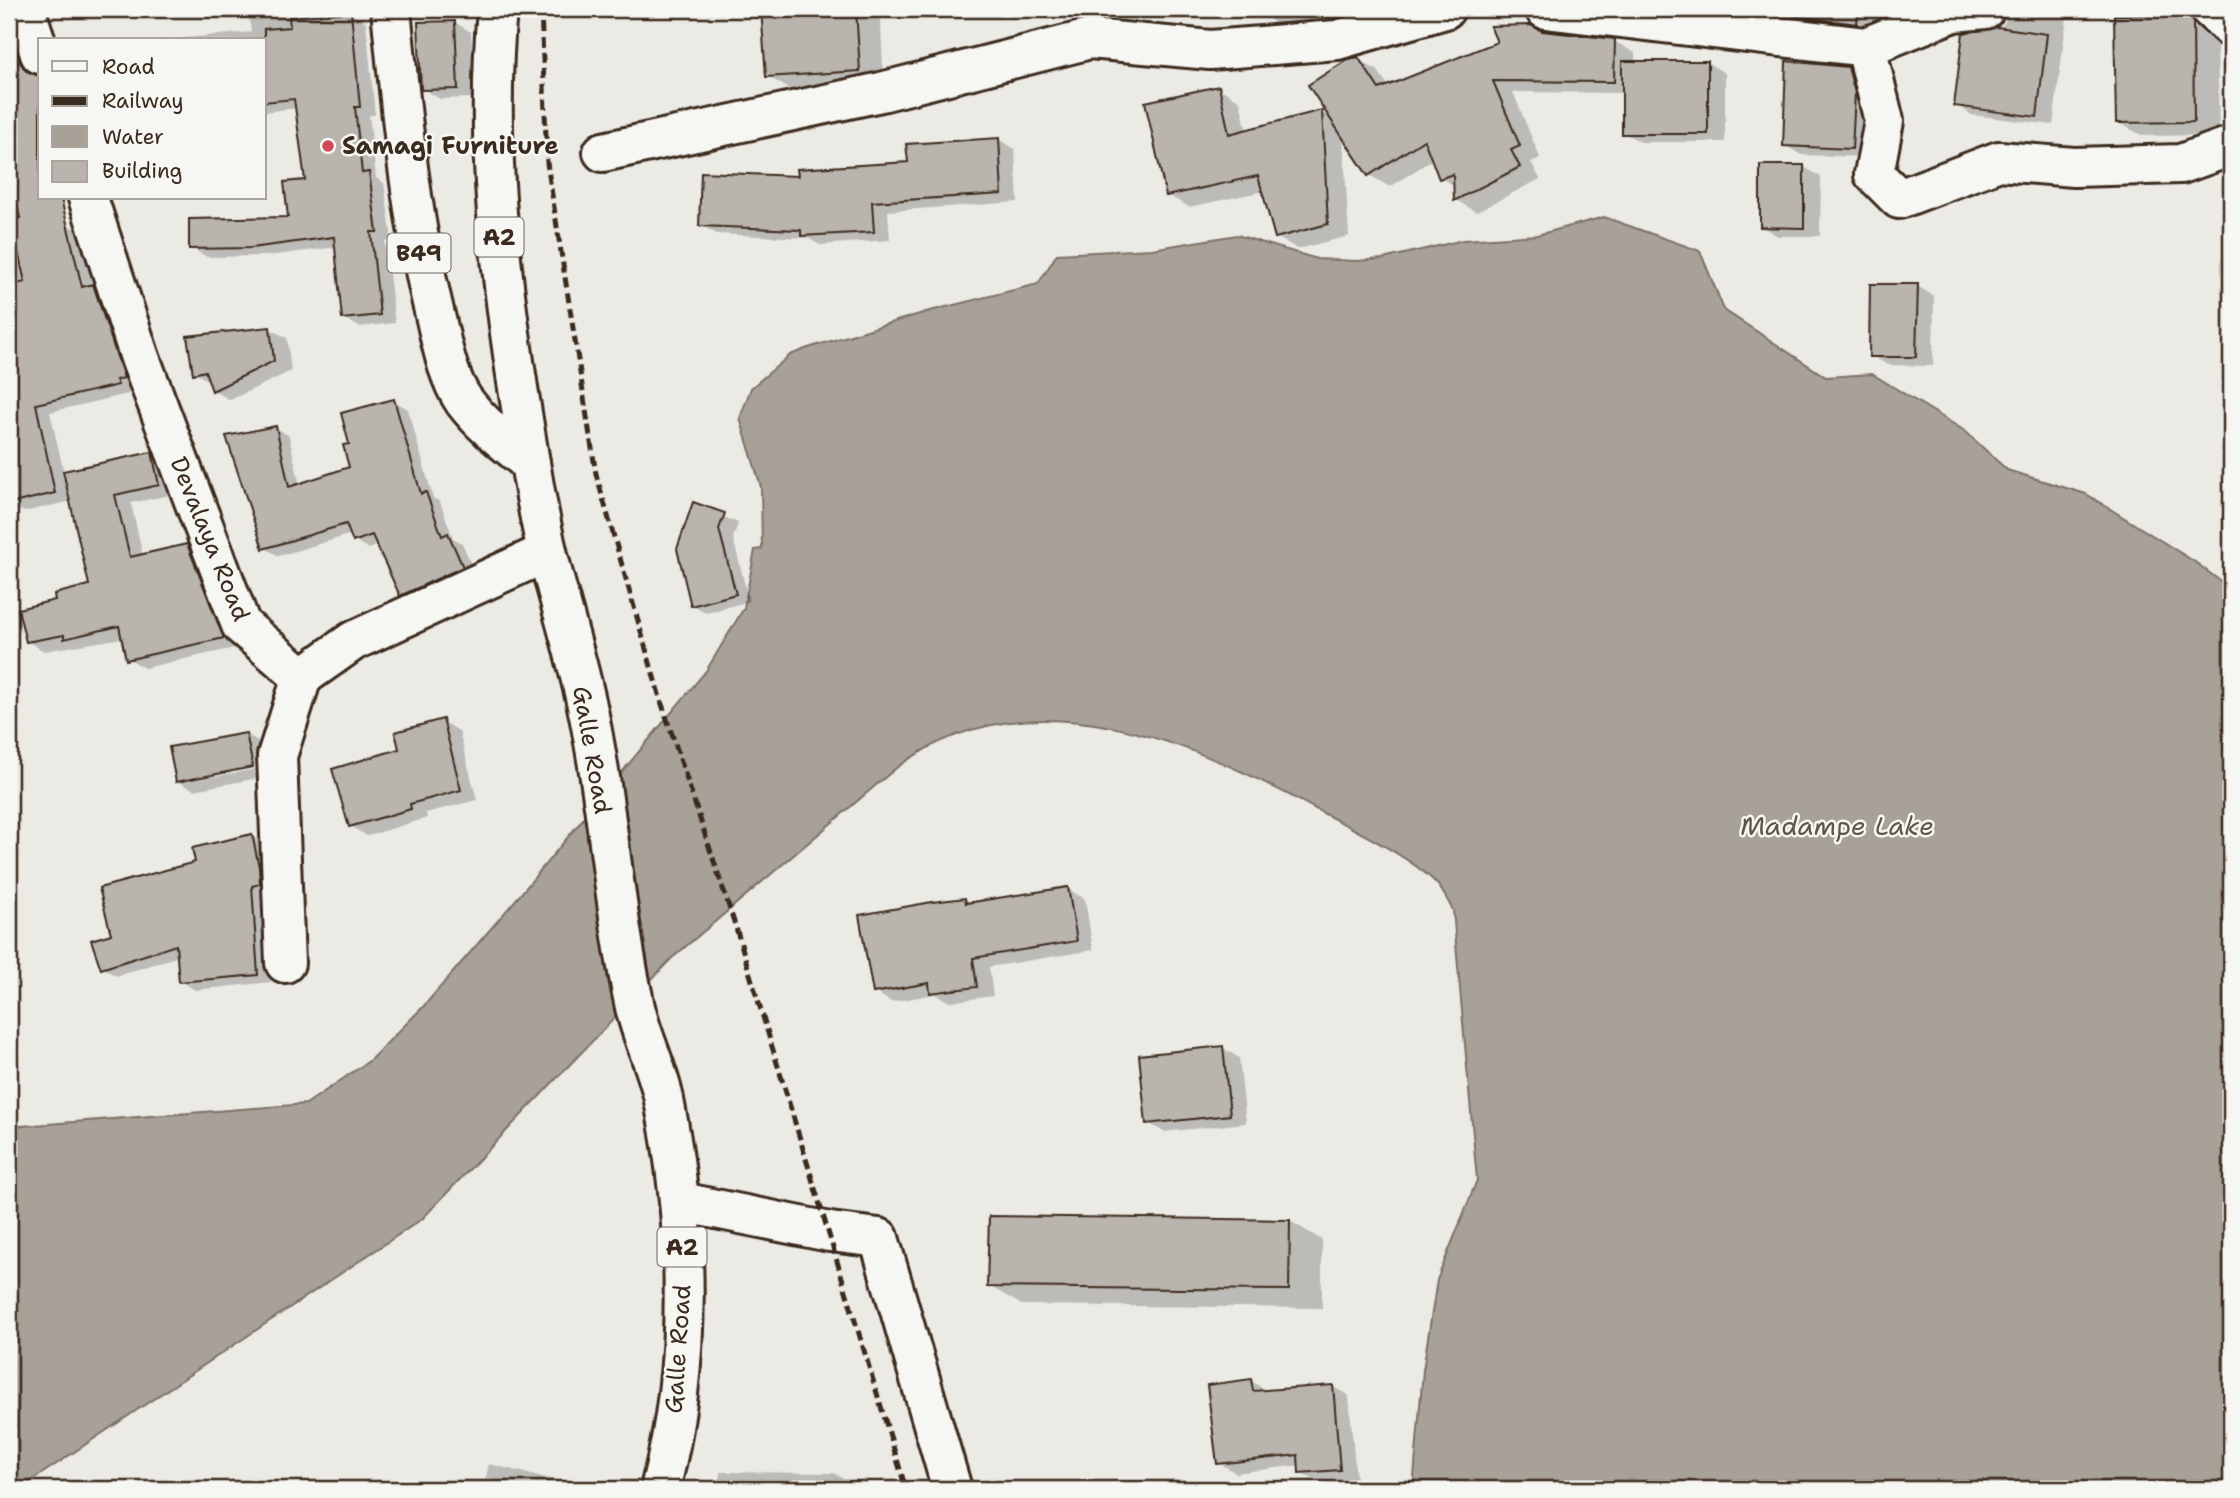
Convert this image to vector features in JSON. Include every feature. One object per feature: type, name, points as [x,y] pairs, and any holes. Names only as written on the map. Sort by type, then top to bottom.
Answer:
[{"type":"main road","points":[[26,9],[38,48]]},
{"type":"main road","name":"B49","points":[[391,9],[409,191],[420,259],[447,365],[464,400],[493,432],[530,463]]},
{"type":"main road","name":"Galle Road","points":[[497,9],[491,87],[498,228],[511,345],[547,552],[586,703],[635,1009],[664,1096],[681,1202],[684,1329],[669,1455],[660,1489]]},
{"type":"main road","points":[[603,152],[881,92],[1090,39],[1210,50],[1337,40],[1445,9]]},
{"type":"main road","points":[[1545,9],[1866,47],[1907,21],[1985,9]]},
{"type":"main road","points":[[2210,9],[2231,28]]},
{"type":"main road","points":[[1866,47],[1884,121],[1874,174],[1899,199],[1999,161],[2074,167],[2181,164],[2231,146]]},
{"type":"main road","name":"Devalaya Road","points":[[89,200],[140,358],[241,625],[302,677]]},
{"type":"main road","points":[[285,963],[277,756],[302,677],[353,641],[547,552]]},
{"type":"main road","points":[[681,1202],[830,1232],[879,1238],[952,1489]]},
{"type":"water","name":"Madampe Lake","points":[[1604,217],[1700,251],[1724,310],[1826,377],[1872,374],[1965,431],[2007,470],[2086,494],[2195,562],[2231,589],[2231,1489],[1413,1489],[1423,1370],[1437,1280],[1477,1180],[1453,910],[1439,886],[1398,854],[1221,762],[1166,742],[1111,727],[1055,720],[1000,723],[946,739],[895,769],[671,959],[422,1219],[19,1489],[9,1489],[9,1127],[306,1104],[369,1061],[423,1007],[519,896],[706,671],[744,608],[755,550],[762,549],[761,487],[740,418],[751,388],[790,355],[926,312],[1038,284],[1057,254],[1152,249],[1237,235],[1317,259],[1356,261],[1383,259],[1463,240],[1537,235]]},
{"type":"building","points":[[761,9],[856,9],[860,71],[766,77]]},
{"type":"building","points":[[1794,9],[1858,9],[1857,24],[1794,16]]},
{"type":"building","points":[[351,12],[360,107],[355,107],[362,173],[369,172],[377,232],[371,232],[380,315],[342,319],[334,237],[251,248],[189,249],[189,219],[288,217],[284,182],[305,180],[294,99],[266,102],[264,29],[290,27],[289,17]]},
{"type":"building","points":[[2114,15],[2189,15],[2193,21],[2194,122],[2116,123]]},
{"type":"building","points":[[455,21],[458,89],[421,90],[418,22]]},
{"type":"building","points":[[1531,25],[1542,31],[1615,39],[1614,82],[1493,81],[1520,146],[1511,150],[1520,167],[1454,201],[1453,174],[1439,179],[1424,140],[1368,176],[1308,85],[1347,60],[1358,57],[1379,89],[1497,42],[1490,26]]},
{"type":"building","points":[[1997,27],[2047,34],[2037,117],[1954,106],[1963,33]]},
{"type":"building","points":[[1622,61],[1708,61],[1708,134],[1622,134]]},
{"type":"building","points":[[1786,61],[1848,67],[1855,93],[1852,149],[1783,146]]},
{"type":"building","points":[[20,62],[26,71],[38,75],[38,200],[61,200],[82,287],[93,284],[124,378],[116,380],[118,385],[36,404],[55,493],[9,504],[9,286],[25,282],[11,220],[20,218],[9,168],[9,64]]},
{"type":"building","points":[[1219,86],[1229,134],[1322,110],[1328,224],[1275,238],[1258,176],[1166,196],[1145,102]]},
{"type":"building","points":[[999,138],[1002,194],[872,202],[874,232],[801,236],[801,230],[699,226],[701,172],[798,176],[797,169],[908,162],[906,144]]},
{"type":"building","points":[[1760,165],[1804,165],[1804,228],[1760,227]]},
{"type":"building","points":[[1870,284],[1918,284],[1916,357],[1869,357]]},
{"type":"building","points":[[270,327],[274,361],[212,391],[205,371],[193,374],[187,336]]},
{"type":"building","points":[[394,399],[421,494],[426,492],[442,536],[448,533],[463,567],[400,596],[372,535],[353,542],[346,524],[263,549],[226,436],[276,426],[289,487],[349,467],[343,445],[349,444],[341,413]]},
{"type":"building","points":[[152,452],[159,485],[115,495],[130,557],[187,544],[224,638],[126,660],[119,626],[64,639],[64,635],[26,642],[18,609],[55,600],[54,594],[89,585],[63,471]]},
{"type":"building","points":[[693,502],[725,513],[719,529],[736,594],[691,606],[677,549]]},
{"type":"building","points":[[443,719],[461,790],[410,804],[411,809],[349,827],[332,769],[399,749],[395,732]]},
{"type":"building","points":[[246,733],[253,767],[176,782],[169,747]]},
{"type":"building","points":[[252,834],[260,884],[252,886],[258,975],[179,982],[176,945],[101,969],[91,940],[111,934],[99,888],[195,862],[192,848]]},
{"type":"building","points":[[1068,887],[1077,941],[973,958],[977,987],[930,993],[929,983],[873,993],[859,915],[932,902],[965,898],[966,903]]},
{"type":"building","points":[[1223,1046],[1230,1115],[1146,1124],[1139,1055]]},
{"type":"building","points":[[989,1216],[1290,1220],[1289,1290],[987,1287]]},
{"type":"building","points":[[1251,1379],[1253,1391],[1333,1385],[1340,1470],[1299,1473],[1298,1455],[1217,1464],[1207,1385]]},
{"type":"railway","points":[[541,9],[547,163],[596,474],[660,698],[737,931],[906,1489]]},
{"type":"place","name":"Samagi Furniture","points":[[328,146]]}]
